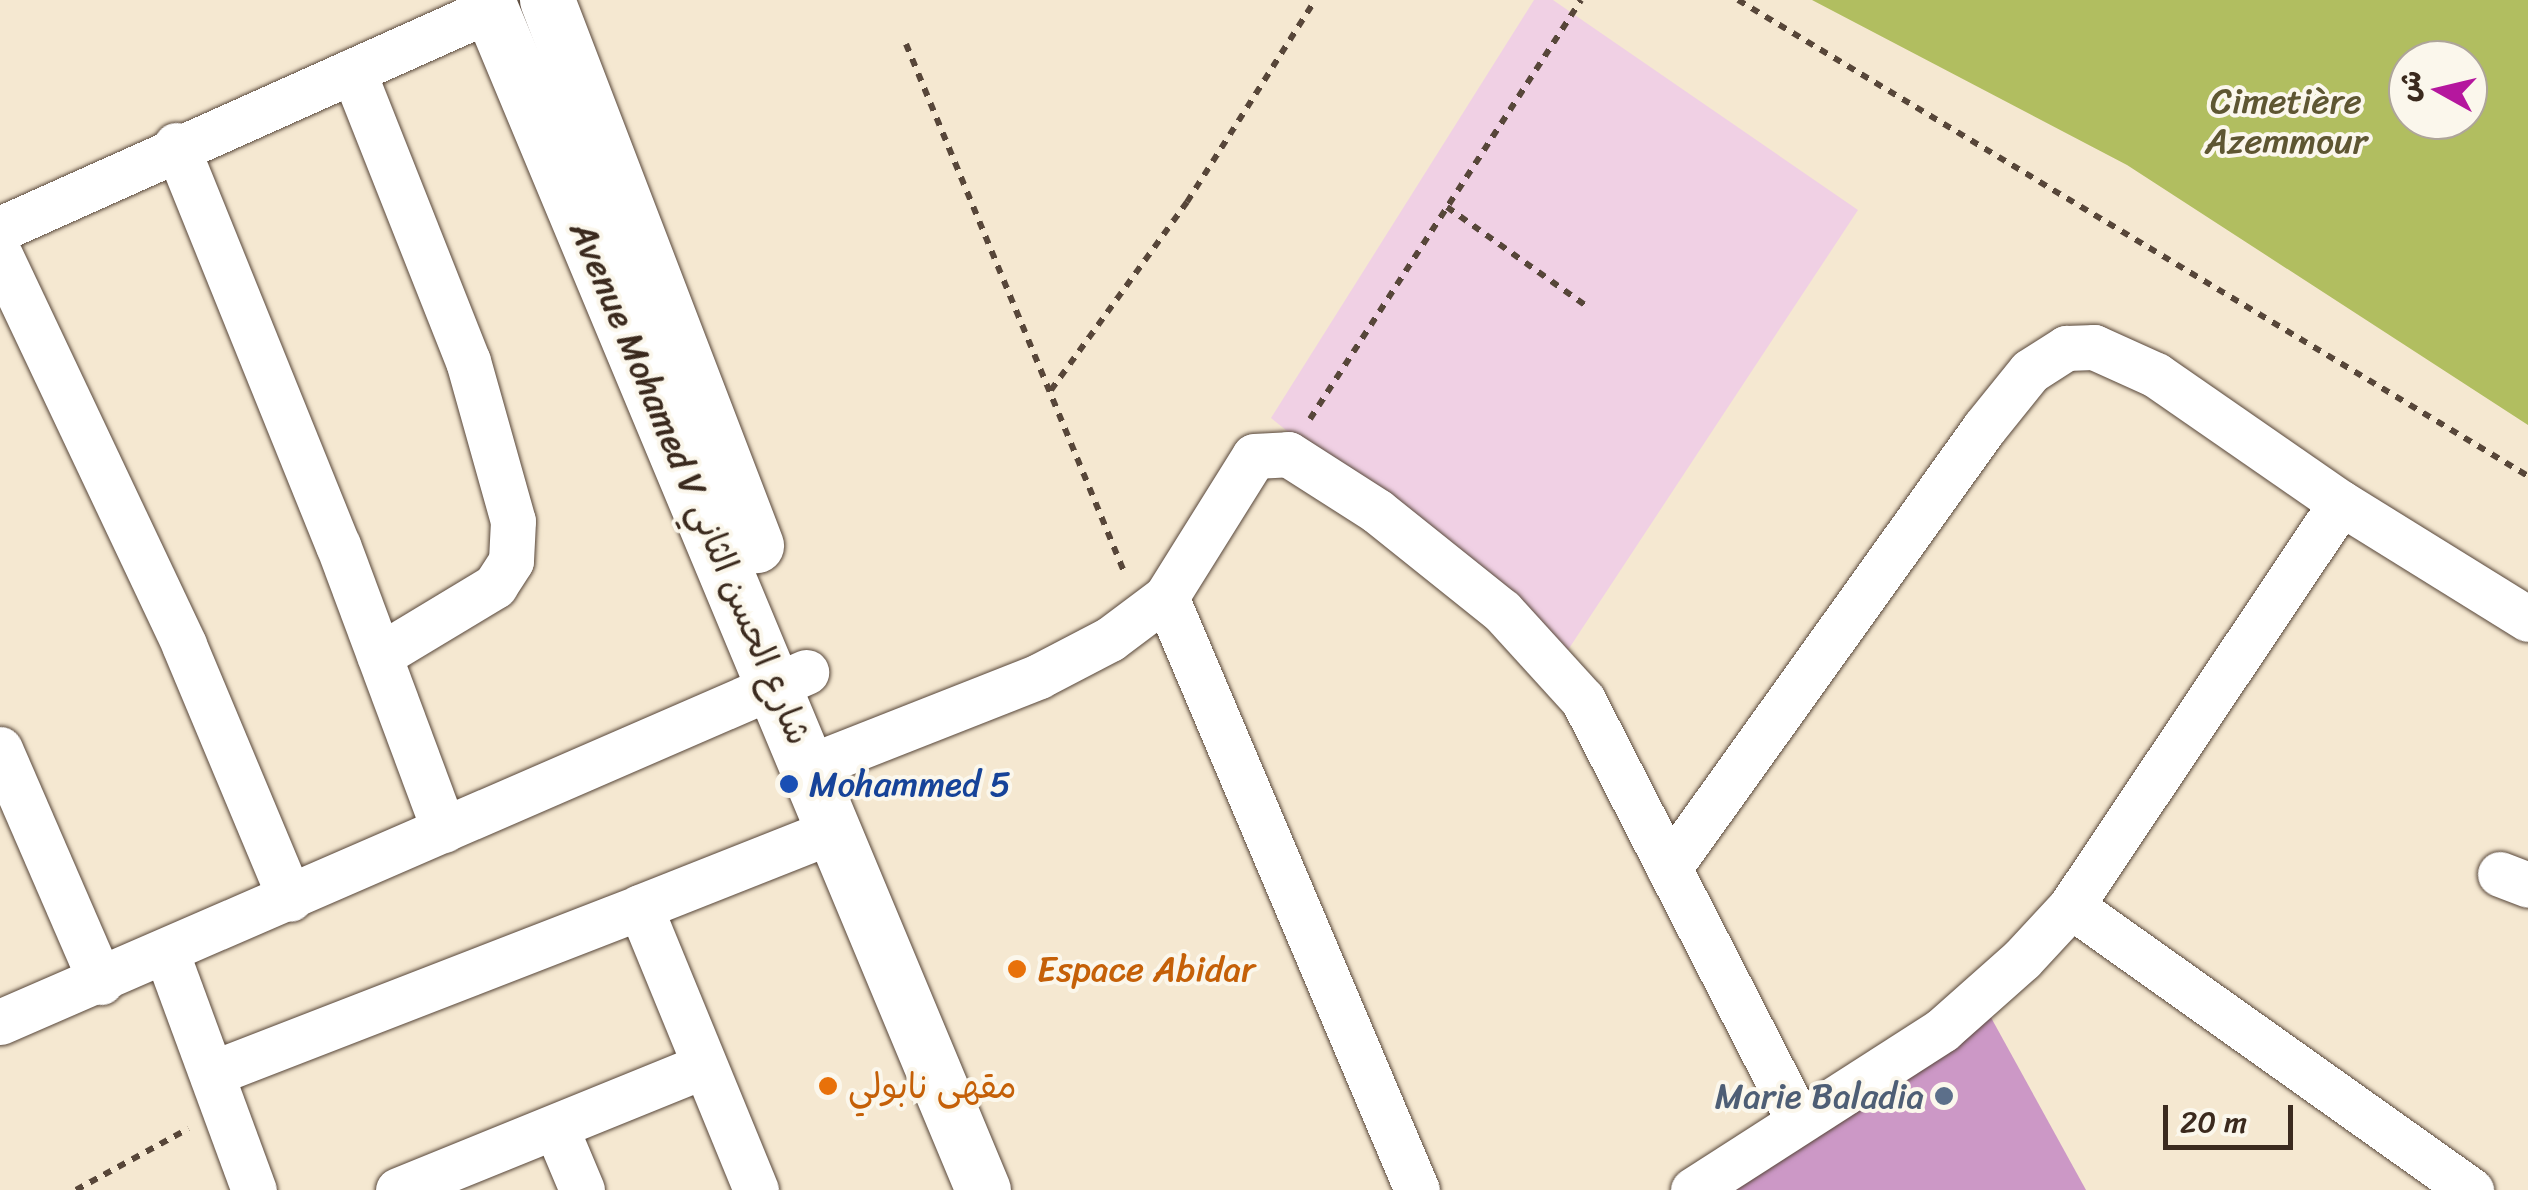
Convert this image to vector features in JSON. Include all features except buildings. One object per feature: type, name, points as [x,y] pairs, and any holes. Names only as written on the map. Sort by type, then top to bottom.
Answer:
[{"type":"main road","name":"Avenue Mohamed V شارع الحسن الثاني","points":[[546,0],[791,679]]},
{"type":"main road","name":"Avenue Mohamed V شارع الحسن الثاني","points":[[489,4],[824,760],[1022,1190]]},
{"type":"main road","name":"Avenue Mohamed V شارع الحسن الثاني","points":[[824,760],[834,830],[983,1190]]},
{"type":"street","points":[[0,229],[176,145],[352,71],[489,4]]},
{"type":"street","points":[[352,71],[468,361],[513,521],[511,561],[495,586],[379,656]]},
{"type":"street","points":[[176,145],[444,830]]},
{"type":"street","points":[[0,256],[184,645],[290,899]]},
{"type":"street","points":[[1669,868],[1984,428],[2046,357],[2066,348],[2094,347],[2122,356],[2341,503],[2528,618]]},
{"type":"street","points":[[824,760],[1039,676],[1154,606],[1247,464],[1264,452],[1288,454],[1377,511],[1540,647],[1582,700],[1798,1121]]},
{"type":"street","points":[[1693,1190],[1983,998],[2071,906],[2341,503]]},
{"type":"street","points":[[1154,606],[1417,1190]]},
{"type":"street","points":[[0,1022],[167,954],[791,679]]},
{"type":"street","points":[[0,748],[101,982]]},
{"type":"street","points":[[219,1092],[640,907],[834,830]]},
{"type":"street","points":[[2071,906],[2471,1190]]},
{"type":"street","points":[[640,907],[756,1190]]},
{"type":"street","points":[[167,954],[254,1190]]},
{"type":"street","points":[[398,1190],[704,1066]]},
{"type":"street","points":[[556,1128],[582,1190]]},
{"type":"path","points":[[1050,392],[1187,202],[1315,0]]},
{"type":"path","points":[[1288,454],[1580,0]]},
{"type":"path","points":[[1738,0],[2528,476]]},
{"type":"path","points":[[906,44],[1050,392],[1154,606]]},
{"type":"path","points":[[1447,207],[1589,308]]},
{"type":"path","points":[[76,1190],[219,1092]]},
{"type":"shaded area","points":[[1534,0],[1553,0],[1858,210],[1564,656],[1271,418]]},
{"type":"green space","name":"Cimetière Azemmour","points":[[1812,0],[2528,0],[2528,425],[2127,165]]},
{"type":"place","name":"Mohammed 5","points":[[789,784]]},
{"type":"place","name":"Espace Abidar","points":[[1017,969]]},
{"type":"place","name":"مقهى نابولي","points":[[828,1086]]},
{"type":"place","name":"Marie Baladia","points":[[1944,1096]]}]
